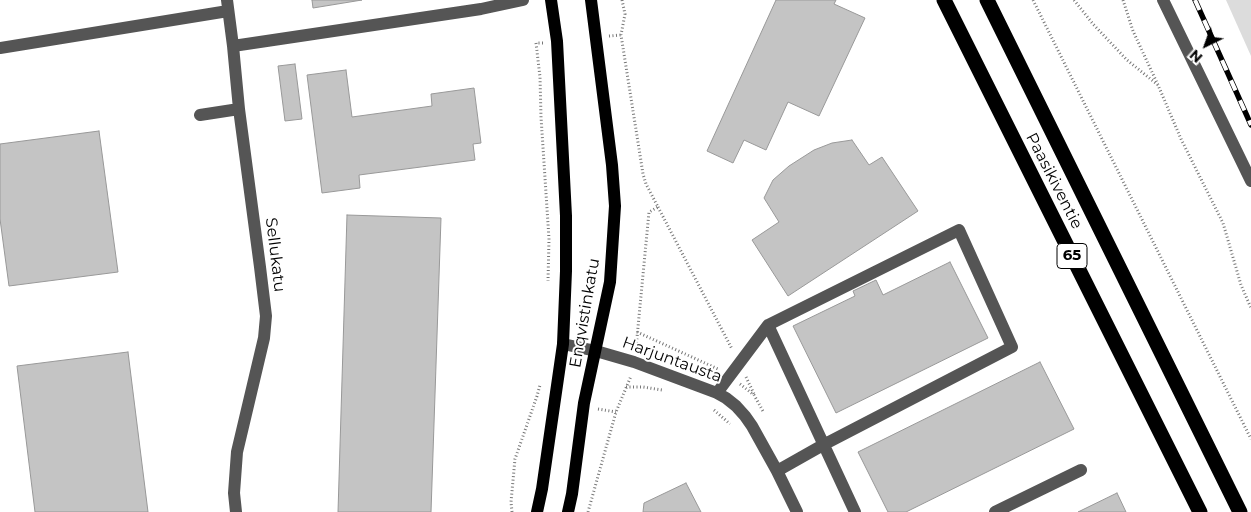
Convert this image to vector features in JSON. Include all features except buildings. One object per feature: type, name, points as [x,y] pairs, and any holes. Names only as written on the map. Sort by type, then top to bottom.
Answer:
[{"type":"highway","name":"Paasikiventie","points":[[944,0],[1200,512]]},
{"type":"highway","name":"Paasikiventie","points":[[987,0],[1240,512]]},
{"type":"main road","name":"Enqvistinkatu","points":[[538,512],[563,344],[566,271],[566,216],[557,41],[551,0]]},
{"type":"main road","name":"Enqvistinkatu","points":[[568,512],[584,403],[610,282],[616,206],[591,0]]},
{"type":"street","points":[[233,46],[481,9],[523,0]]},
{"type":"street","points":[[1163,0],[1251,181]]},
{"type":"street","points":[[0,48],[228,6]]},
{"type":"street","name":"Sellukatu","points":[[228,6],[239,110],[266,316],[264,338],[237,452],[234,493],[236,512]]},
{"type":"street","points":[[200,115],[239,110]]},
{"type":"street","points":[[717,393],[768,325],[959,230],[1012,346],[777,471]]},
{"type":"street","points":[[768,325],[855,512]]},
{"type":"street","name":"Harjuntausta","points":[[563,344],[634,362],[717,393],[736,406],[745,416],[777,471],[797,512]]},
{"type":"street","points":[[995,512],[1081,470]]},
{"type":"path","points":[[622,0],[625,14],[621,35],[646,184],[754,394]]},
{"type":"path","points":[[1033,0],[1251,439]]},
{"type":"path","points":[[1074,0],[1093,24],[1127,60],[1158,85]]},
{"type":"path","points":[[1122,0],[1133,31],[1181,139],[1223,223],[1241,285],[1251,308]]},
{"type":"path","points":[[596,37],[621,35]]},
{"type":"path","points":[[548,284],[549,239],[540,77],[536,43],[557,41]]},
{"type":"path","points":[[588,512],[616,412],[634,362],[649,212],[658,207]]},
{"type":"path","points":[[512,512],[511,502],[515,459],[541,381]]},
{"type":"path","points":[[626,387],[643,387],[667,392]]},
{"type":"path","points":[[708,407],[734,429]]},
{"type":"shaded area","points":[[1226,0],[1251,0],[1251,56]]},
{"type":"railway","points":[[1195,0],[1251,125]]}]
